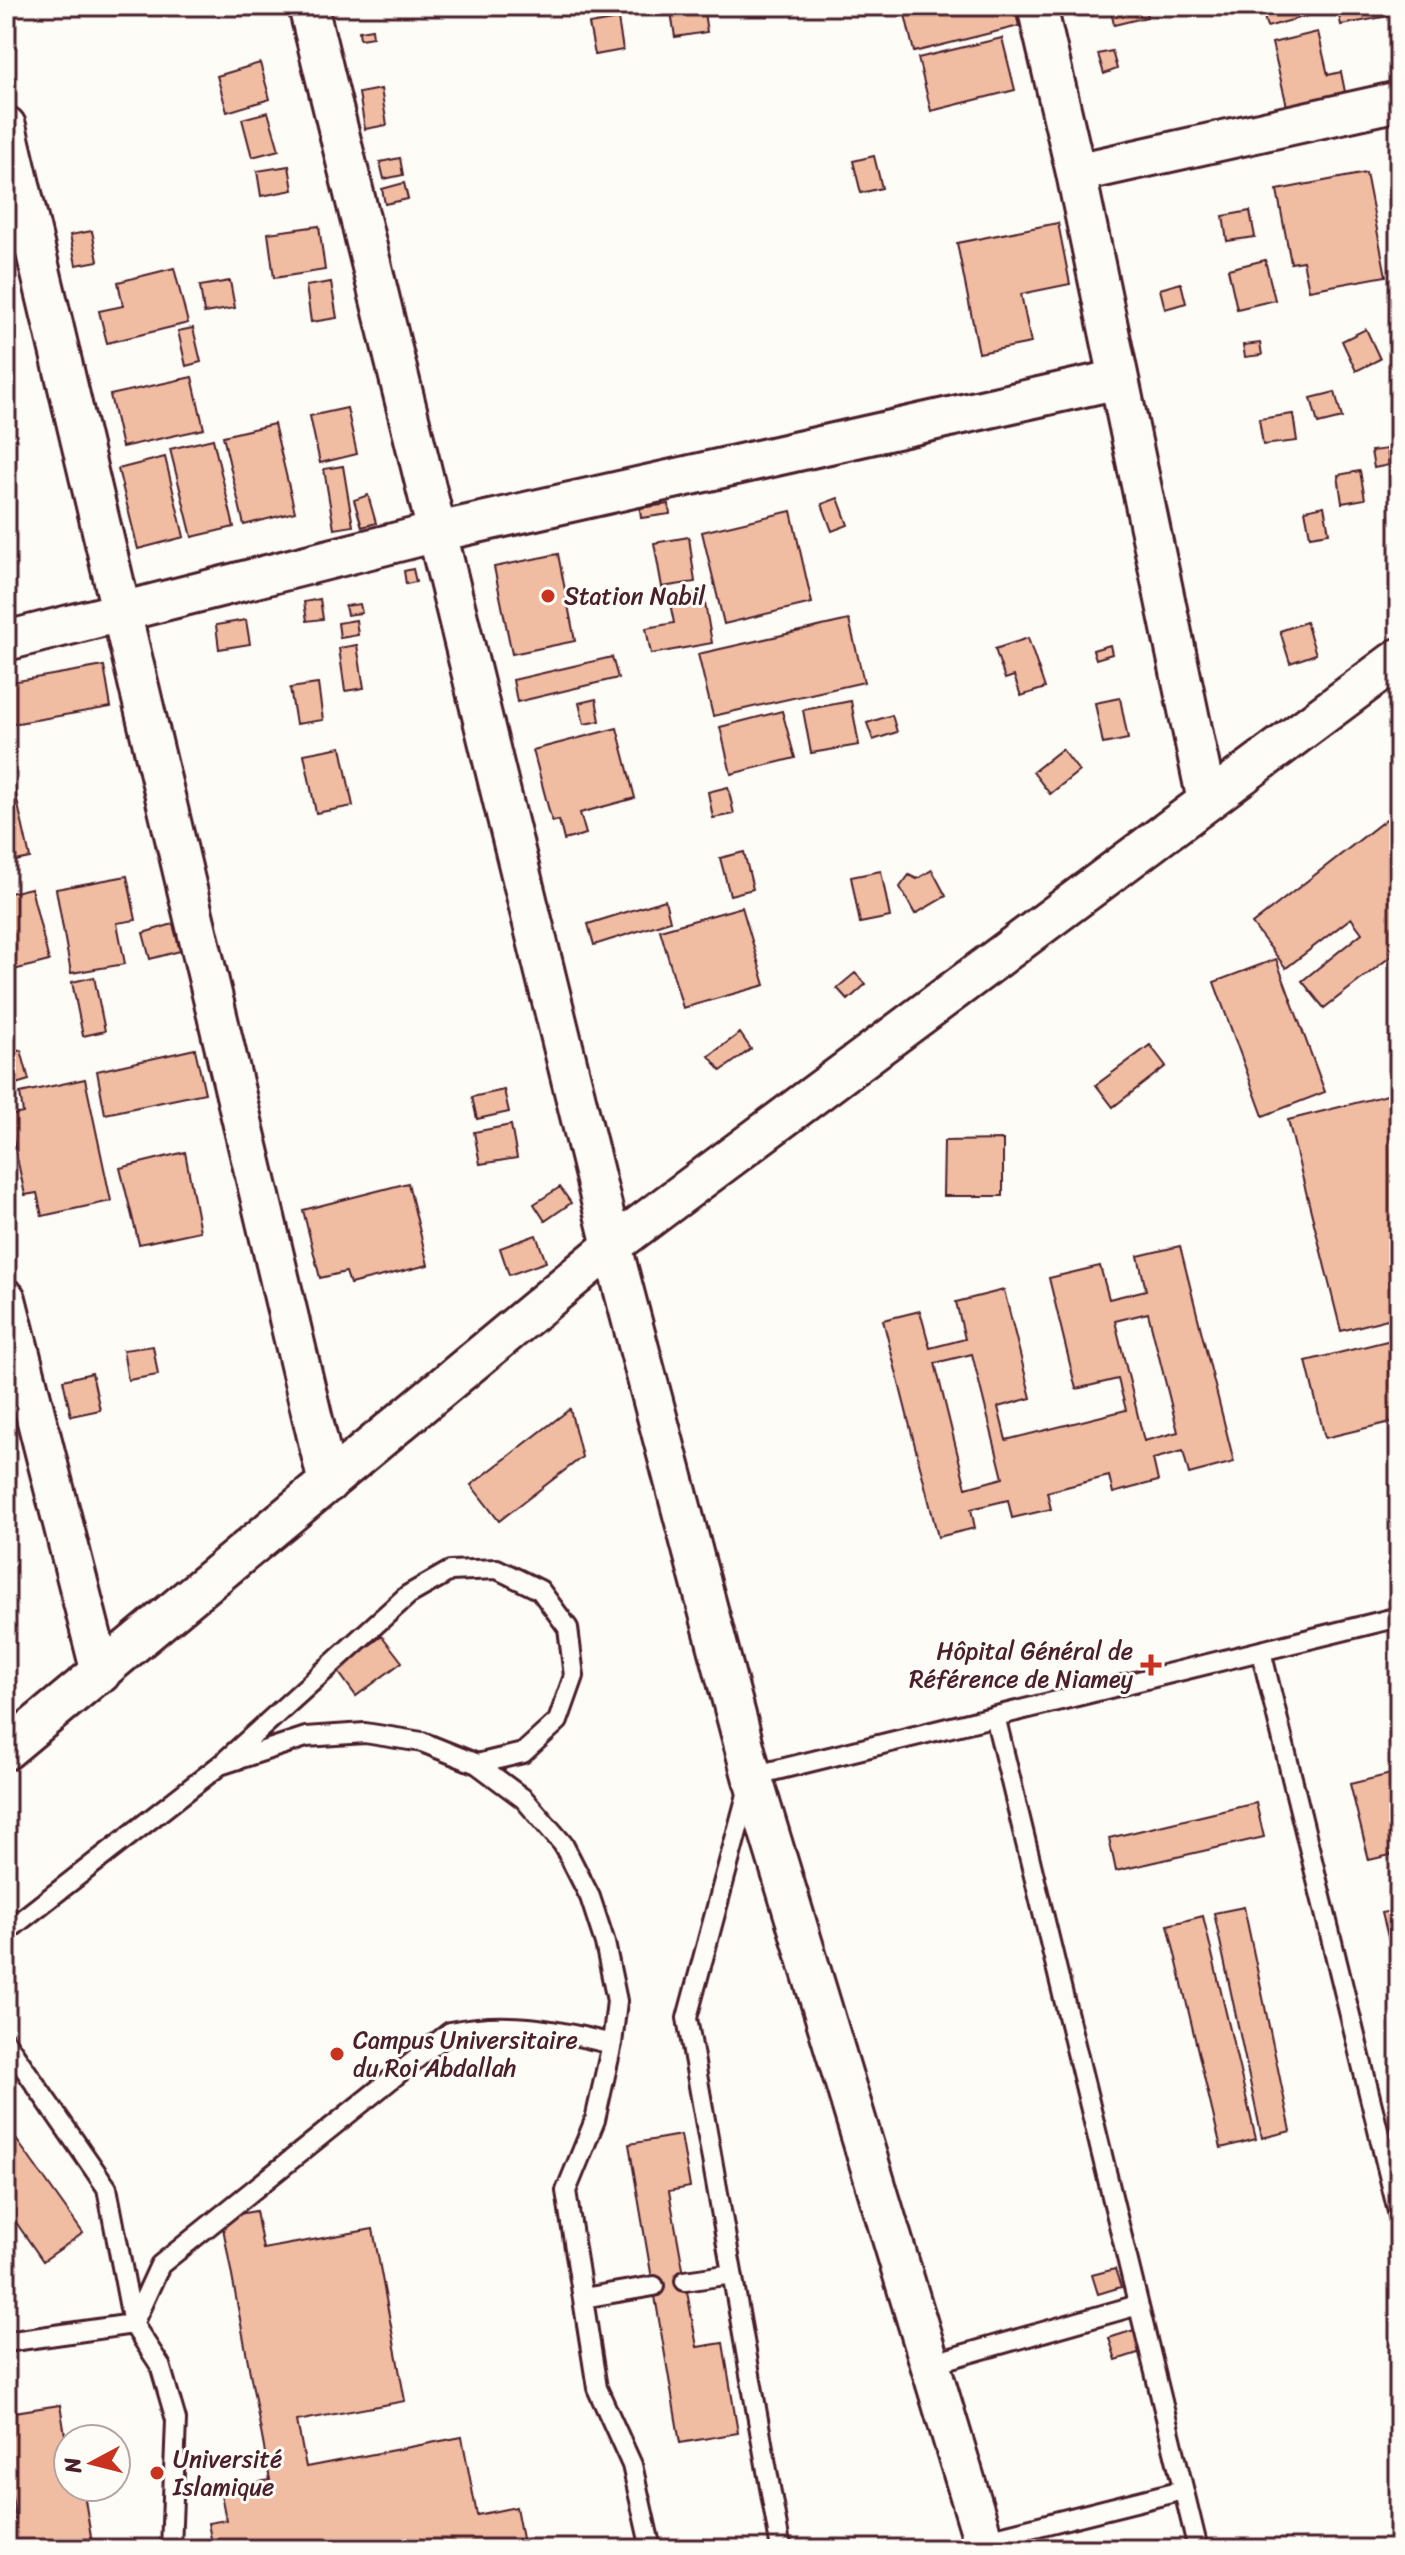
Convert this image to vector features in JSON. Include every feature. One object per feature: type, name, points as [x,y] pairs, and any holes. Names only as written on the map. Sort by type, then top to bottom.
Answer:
[{"type":"street","points":[[308,6],[612,1246],[752,1776],[985,2544]]},
{"type":"street","points":[[1037,6],[1076,173],[1207,801]]},
{"type":"street","points":[[1076,173],[1399,101]]},
{"type":"street","points":[[6,126],[328,1483]]},
{"type":"street","points":[[6,641],[437,532],[1119,379]]},
{"type":"street","points":[[6,1750],[612,1246],[1399,658]]},
{"type":"street","points":[[6,1299],[101,1673]]},
{"type":"lane","points":[[6,1932],[220,1765],[408,1595],[450,1571],[497,1569],[540,1590],[568,1628],[574,1676],[558,1721],[523,1753],[477,1764]]},
{"type":"lane","points":[[784,2549],[780,2544],[687,2018],[752,1776],[1399,1617]]},
{"type":"lane","points":[[1261,1651],[1399,2216]]},
{"type":"lane","points":[[995,1716],[1198,2549]]},
{"type":"lane","points":[[220,1765],[306,1737],[365,1733],[422,1742],[477,1764],[524,1799],[563,1844],[590,1897],[605,1943],[617,2001],[612,2044],[595,2120],[566,2191],[597,2388],[632,2465],[651,2549]]},
{"type":"lane","points":[[133,2324],[160,2265],[450,2032],[478,2026],[545,2028],[612,2044]]},
{"type":"lane","points":[[6,2042],[107,2188],[133,2324],[160,2365],[176,2420],[171,2549]]},
{"type":"lane","points":[[685,2281],[732,2274]]},
{"type":"lane","points":[[583,2298],[654,2286]]},
{"type":"lane","points":[[930,2364],[1138,2305]]},
{"type":"lane","points":[[6,2342],[133,2324]]},
{"type":"lane","points":[[985,2544],[1183,2490]]},
{"type":"building","points":[[670,6],[703,6],[707,32],[675,37]]},
{"type":"building","points":[[903,6],[1014,6],[1019,26],[914,52]]},
{"type":"building","points":[[1110,6],[1145,6],[1147,17],[1114,25]]},
{"type":"building","points":[[1261,6],[1315,6],[1317,13],[1267,27]]},
{"type":"building","points":[[1337,6],[1399,6],[1399,14],[1341,25]]},
{"type":"building","points":[[618,19],[623,50],[595,55],[589,24]]},
{"type":"building","points":[[372,29],[373,37],[360,39],[359,31]]},
{"type":"building","points":[[1318,32],[1328,75],[1341,72],[1345,92],[1287,106],[1272,43]]},
{"type":"building","points":[[1002,38],[1015,90],[931,111],[918,58]]},
{"type":"building","points":[[1112,51],[1117,69],[1104,74],[1098,54]]},
{"type":"building","points":[[260,63],[270,99],[227,112],[217,76]]},
{"type":"building","points":[[381,89],[387,125],[365,129],[359,93]]},
{"type":"building","points":[[268,112],[279,150],[252,157],[242,119]]},
{"type":"building","points":[[874,156],[882,188],[861,193],[853,161]]},
{"type":"building","points":[[400,158],[403,175],[384,179],[380,162]]},
{"type":"building","points":[[289,166],[293,190],[261,196],[257,171]]},
{"type":"building","points":[[1366,173],[1386,276],[1309,290],[1303,261],[1291,263],[1277,190]]},
{"type":"building","points":[[404,183],[408,199],[385,204],[382,189]]},
{"type":"building","points":[[1250,211],[1255,237],[1227,241],[1223,216]]},
{"type":"building","points":[[1058,223],[1070,284],[1021,294],[1031,343],[979,353],[957,243]]},
{"type":"building","points":[[319,226],[325,270],[274,278],[268,233]]},
{"type":"building","points":[[92,231],[98,261],[76,265],[70,235]]},
{"type":"building","points":[[1265,260],[1275,300],[1237,309],[1228,269]]},
{"type":"building","points":[[174,268],[188,323],[107,343],[99,311],[123,306],[118,282]]},
{"type":"building","points":[[230,281],[235,308],[204,313],[200,286]]},
{"type":"building","points":[[331,282],[337,318],[311,322],[306,286]]},
{"type":"building","points":[[1181,283],[1186,303],[1165,309],[1160,289]]},
{"type":"building","points":[[6,322],[12,348],[6,349]]},
{"type":"building","points":[[193,328],[201,362],[186,366],[178,331]]},
{"type":"building","points":[[1366,329],[1380,359],[1356,371],[1342,341]]},
{"type":"building","points":[[1260,343],[1262,355],[1245,357],[1243,345]]},
{"type":"building","points":[[192,377],[204,429],[122,447],[110,395]]},
{"type":"building","points":[[1399,384],[1399,433],[1390,386]]},
{"type":"building","points":[[1335,392],[1342,418],[1318,424],[1311,398]]},
{"type":"building","points":[[347,408],[357,454],[320,463],[310,416]]},
{"type":"building","points":[[1293,414],[1297,441],[1263,445],[1259,419]]},
{"type":"building","points":[[274,424],[295,512],[244,525],[223,436]]},
{"type":"building","points":[[213,439],[234,527],[192,537],[170,449]]},
{"type":"building","points":[[1387,449],[1389,465],[1374,468],[1371,451]]},
{"type":"building","points":[[165,457],[184,537],[138,549],[118,469]]},
{"type":"building","points":[[343,466],[353,526],[334,529],[324,469]]},
{"type":"building","points":[[1360,471],[1365,499],[1342,503],[1338,475]]},
{"type":"building","points":[[368,495],[376,523],[362,527],[354,500]]},
{"type":"building","points":[[838,498],[848,525],[832,531],[822,504]]},
{"type":"building","points":[[669,504],[670,514],[641,518],[640,508]]},
{"type":"building","points":[[1324,506],[1329,533],[1310,536],[1305,510]]},
{"type":"building","points":[[791,511],[812,603],[724,624],[702,532]]},
{"type":"building","points":[[689,537],[695,582],[662,587],[654,543]]},
{"type":"building","points":[[558,554],[575,641],[512,654],[494,567]]},
{"type":"building","points":[[413,569],[416,582],[406,584],[404,571]]},
{"type":"building","points":[[703,592],[712,643],[651,654],[646,628],[674,623],[669,598]]},
{"type":"building","points":[[320,599],[323,619],[307,621],[304,602]]},
{"type":"building","points":[[360,604],[362,613],[347,615],[345,606]]},
{"type":"building","points":[[246,620],[250,644],[219,649],[216,625]]},
{"type":"building","points":[[356,620],[358,635],[340,638],[338,623]]},
{"type":"building","points":[[849,620],[864,682],[713,716],[698,654]]},
{"type":"building","points":[[1306,622],[1316,654],[1290,663],[1280,631]]},
{"type":"building","points":[[1028,638],[1045,688],[1021,696],[1014,676],[1005,679],[995,649]]},
{"type":"building","points":[[357,645],[364,688],[345,691],[339,648]]},
{"type":"building","points":[[1110,645],[1112,654],[1096,659],[1093,650]]},
{"type":"building","points":[[612,657],[618,678],[517,702],[513,680]]},
{"type":"building","points":[[104,666],[111,707],[12,724],[6,683]]},
{"type":"building","points":[[318,684],[323,720],[296,724],[290,688]]},
{"type":"building","points":[[1120,698],[1128,739],[1103,744],[1095,703]]},
{"type":"building","points":[[596,699],[600,721],[584,724],[579,703]]},
{"type":"building","points":[[851,701],[859,745],[811,753],[803,710]]},
{"type":"building","points":[[782,711],[795,758],[731,774],[720,727]]},
{"type":"building","points":[[892,715],[897,732],[873,740],[867,723]]},
{"type":"building","points":[[617,728],[635,798],[580,813],[586,834],[564,840],[559,820],[552,822],[533,750]]},
{"type":"building","points":[[341,747],[353,806],[316,813],[304,754]]},
{"type":"building","points":[[1062,749],[1079,771],[1050,794],[1033,772]]},
{"type":"building","points":[[6,751],[30,858],[6,863]]},
{"type":"building","points":[[728,787],[734,814],[713,818],[708,792]]},
{"type":"building","points":[[1389,817],[1399,830],[1399,950],[1324,1008],[1302,981],[1362,933],[1351,918],[1286,968],[1252,924]]},
{"type":"building","points":[[744,852],[753,889],[730,895],[720,858]]},
{"type":"building","points":[[932,870],[946,896],[915,914],[900,887],[909,875],[917,879]]},
{"type":"building","points":[[881,871],[890,917],[860,923],[851,877]]},
{"type":"building","points":[[127,876],[136,920],[117,923],[125,964],[71,973],[56,889]]},
{"type":"building","points":[[31,888],[49,961],[6,972],[6,894]]},
{"type":"building","points":[[665,900],[670,921],[594,945],[588,924]]},
{"type":"building","points":[[742,907],[765,985],[683,1008],[660,930]]},
{"type":"building","points":[[173,924],[180,951],[150,959],[143,933]]},
{"type":"building","points":[[1276,959],[1325,1092],[1263,1116],[1214,982]]},
{"type":"building","points":[[855,973],[866,984],[848,1000],[837,988]]},
{"type":"building","points":[[94,977],[105,1031],[83,1036],[72,982]]},
{"type":"building","points":[[740,1033],[751,1049],[721,1071],[709,1056]]},
{"type":"building","points":[[1150,1045],[1166,1066],[1113,1107],[1096,1085]]},
{"type":"building","points":[[195,1049],[205,1093],[105,1114],[97,1071]]},
{"type":"building","points":[[21,1050],[29,1080],[6,1087],[6,1054]]},
{"type":"building","points":[[85,1079],[111,1201],[42,1216],[37,1193],[25,1195],[8,1116],[23,1113],[20,1093]]},
{"type":"building","points":[[504,1090],[509,1112],[477,1119],[472,1097]]},
{"type":"building","points":[[1399,1092],[1399,1316],[1341,1331],[1288,1120]]},
{"type":"building","points":[[511,1125],[517,1158],[480,1164],[474,1132]]},
{"type":"building","points":[[1003,1140],[1003,1196],[943,1196],[944,1141]]},
{"type":"building","points":[[185,1152],[200,1231],[139,1244],[120,1168]]},
{"type":"building","points":[[408,1183],[428,1265],[350,1284],[346,1272],[320,1278],[303,1210]]},
{"type":"building","points":[[560,1187],[571,1203],[545,1221],[534,1204]]},
{"type":"building","points":[[536,1235],[546,1262],[509,1275],[500,1248]]},
{"type":"building","points":[[1180,1246],[1234,1462],[1189,1474],[1183,1451],[1153,1459],[1158,1481],[1113,1493],[1109,1476],[1047,1492],[1051,1509],[1012,1518],[1008,1500],[971,1509],[975,1528],[938,1537],[883,1320],[920,1311],[930,1348],[965,1339],[956,1302],[1004,1290],[1031,1398],[998,1407],[1006,1440],[1126,1410],[1118,1379],[1076,1389],[1049,1278],[1100,1266],[1109,1299],[1146,1290],[1138,1256]],"holes":[[[1148,1313],[1178,1432],[1144,1441],[1115,1321]],[[972,1354],[1003,1478],[966,1488],[935,1363]]]},
{"type":"building","points":[[1399,1338],[1399,1420],[1325,1438],[1306,1361]]},
{"type":"building","points":[[153,1346],[158,1375],[128,1380],[123,1350]]},
{"type":"building","points":[[92,1373],[100,1410],[71,1416],[63,1380]]},
{"type":"building","points":[[570,1409],[582,1457],[499,1521],[471,1485]]},
{"type":"building","points":[[382,1636],[402,1662],[356,1696],[337,1670]]},
{"type":"building","points":[[1399,1772],[1399,1853],[1369,1860],[1350,1784]]},
{"type":"building","points":[[1256,1803],[1264,1837],[1116,1871],[1109,1838]]},
{"type":"building","points":[[1244,1907],[1291,2131],[1262,2138],[1214,1913]]},
{"type":"building","points":[[1399,1909],[1399,1981],[1382,1913]]},
{"type":"building","points":[[1203,1916],[1256,2139],[1221,2148],[1168,1925]]},
{"type":"building","points":[[6,2125],[83,2233],[43,2261],[6,2208]]},
{"type":"building","points":[[681,2135],[690,2187],[669,2191],[697,2347],[723,2343],[738,2433],[680,2443],[629,2144]]},
{"type":"building","points":[[256,2211],[263,2249],[373,2229],[405,2401],[297,2421],[306,2467],[462,2437],[477,2515],[516,2507],[524,2549],[213,2549],[208,2523],[226,2520],[220,2489],[270,2480],[221,2217]]},
{"type":"building","points":[[1115,2269],[1121,2287],[1098,2294],[1092,2275]]},
{"type":"building","points":[[1134,2330],[1141,2352],[1116,2360],[1109,2338]]},
{"type":"building","points":[[7,2364],[14,2412],[60,2405],[63,2423],[52,2423],[52,2503],[86,2503],[93,2549],[6,2549],[6,2521],[16,2519],[10,2487],[6,2488]]},
{"type":"place","name":"Station Nabil","points":[[548,596]]},
{"type":"place","name":"Hôpital Général de Référence de Niamey","points":[[1151,1665]]},
{"type":"place","name":"Campus Universitaire du Roi Abdallah","points":[[337,2054]]},
{"type":"place","name":"Université Islamique","points":[[157,2473]]}]
